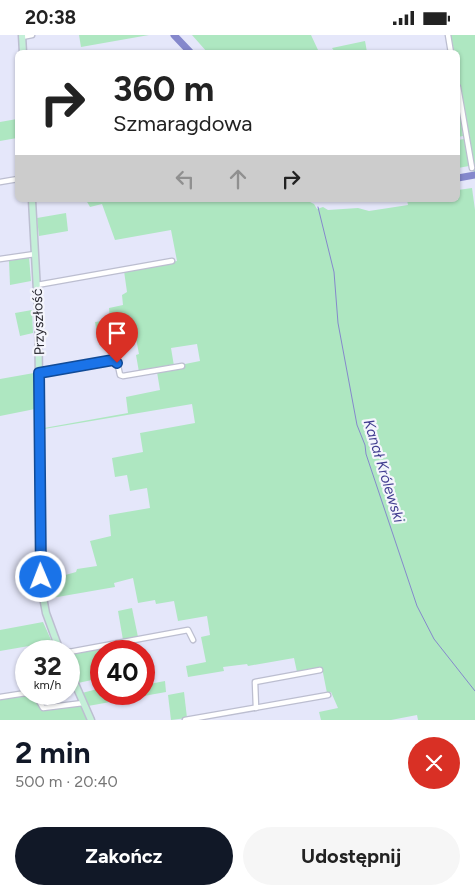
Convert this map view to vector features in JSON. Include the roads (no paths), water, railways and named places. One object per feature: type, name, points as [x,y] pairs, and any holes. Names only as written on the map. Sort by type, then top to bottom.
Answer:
[{"type":"street","points":[[23,50],[22,36],[32,35]]},
{"type":"street","points":[[448,35],[450,50]]},
{"type":"street","points":[[460,99],[472,169]]},
{"type":"street","points":[[0,182],[15,180]]},
{"type":"street","name":"Przyszłość","points":[[32,202],[37,285],[42,592],[46,613],[56,640]]},
{"type":"street","points":[[0,259],[35,255]]},
{"type":"street","points":[[37,285],[172,261]]},
{"type":"street","points":[[39,373],[113,360],[117,361],[120,375],[123,377],[182,367]]},
{"type":"street","points":[[80,650],[188,630],[193,640]]},
{"type":"street","points":[[256,708],[255,682],[320,669]]},
{"type":"street","points":[[80,694],[91,720]]},
{"type":"street","points":[[0,697],[15,695]]},
{"type":"street","points":[[185,720],[328,695]]},
{"type":"street","points":[[80,704],[84,703]]},
{"type":"street","points":[[41,705],[45,708],[68,705]]},
{"type":"waterway","points":[[174,35],[188,50]]},
{"type":"waterway","points":[[460,178],[475,175]]},
{"type":"waterway","name":"Kanał Królewski","points":[[318,207],[334,272],[338,323],[357,425],[365,445],[366,454],[417,606],[434,639],[475,691]]}]
